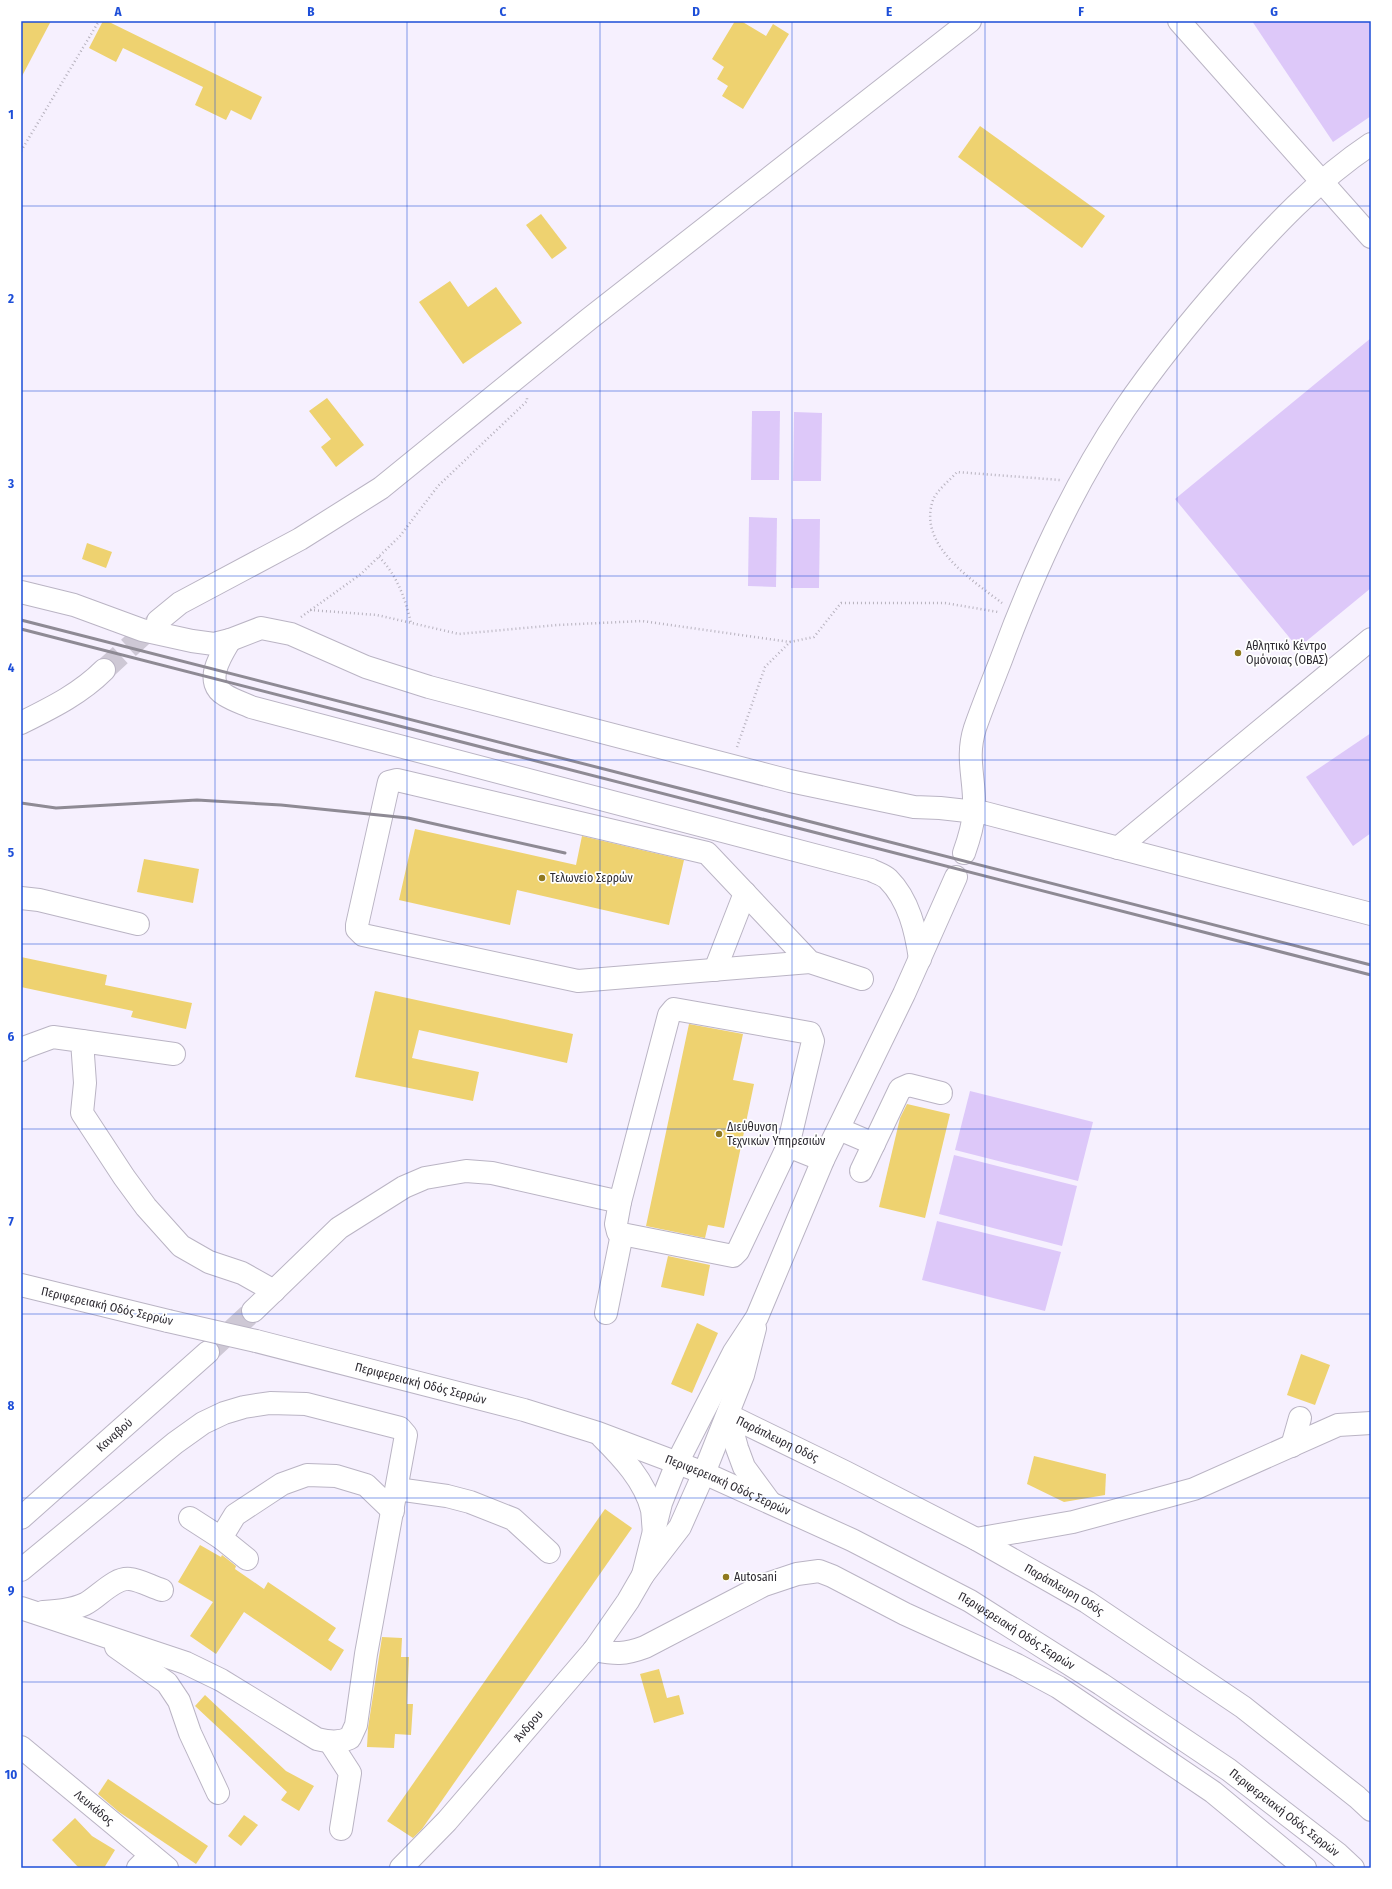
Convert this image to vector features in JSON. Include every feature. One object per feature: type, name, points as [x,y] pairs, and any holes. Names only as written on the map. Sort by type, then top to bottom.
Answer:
[{"type":"street","points":[[158,620],[180,603],[300,539],[381,488],[589,319],[970,21]]},
{"type":"street","points":[[1179,21],[1371,236]]},
{"type":"street","points":[[964,853],[974,811],[970,762],[971,741],[1018,616],[1038,568],[1080,483],[1124,411],[1172,345],[1252,251],[1284,217],[1343,163],[1371,144]]},
{"type":"street","points":[[21,592],[74,605],[142,630],[214,644],[230,640],[261,628],[281,632],[311,642],[331,653],[366,668],[429,687],[730,766],[790,781],[914,807],[974,811],[1371,914]]},
{"type":"street","points":[[1118,848],[1371,639]]},
{"type":"street","points":[[230,640],[221,655],[215,670],[214,678],[217,688],[224,695],[251,707],[871,870],[887,878],[905,903],[917,941],[920,959]]},
{"type":"street","points":[[21,723],[74,695],[90,684],[104,670]]},
{"type":"street","points":[[810,962],[708,854],[397,780],[389,782],[357,925],[360,933],[578,981],[810,962],[862,979]]},
{"type":"street","points":[[643,1575],[662,1503],[677,1463],[734,1352],[757,1317],[823,1160],[920,959],[956,877]]},
{"type":"street","points":[[715,970],[745,894]]},
{"type":"street","points":[[21,898],[39,900],[138,924]]},
{"type":"street","points":[[674,1009],[810,1033],[812,1041],[788,1146],[736,1254],[729,1256],[622,1234],[616,1228],[620,1202],[669,1015],[674,1009]]},
{"type":"street","points":[[22,1048],[53,1037],[174,1054]]},
{"type":"street","points":[[82,1041],[85,1083],[82,1113],[124,1178],[146,1207],[181,1246],[209,1262],[242,1273],[274,1291]]},
{"type":"street","points":[[861,1172],[900,1089],[909,1085],[942,1093]]},
{"type":"street","points":[[839,1129],[874,1144]]},
{"type":"street","points":[[788,1146],[823,1160]]},
{"type":"street","points":[[253,1311],[339,1228],[404,1187],[425,1178],[466,1171],[492,1173],[620,1202]]},
{"type":"street","points":[[606,1313],[622,1234]]},
{"type":"street","name":"Περιφερειακή Οδός Σερρών","points":[[21,1285],[256,1341],[524,1410],[598,1433],[704,1473],[865,1546],[970,1601],[1101,1684],[1229,1770],[1338,1854],[1353,1868]]},
{"type":"street","points":[[643,1575],[680,1528],[728,1415],[748,1359],[757,1317]]},
{"type":"street","name":"Καναβού","points":[[21,1518],[208,1352]]},
{"type":"street","points":[[21,1570],[175,1443],[203,1424],[224,1413],[244,1407],[270,1403],[306,1404],[400,1428],[404,1430],[406,1435],[366,1654],[356,1725],[350,1738],[342,1741],[330,1742],[317,1739],[221,1680],[186,1663],[29,1610]]},
{"type":"street","points":[[728,1415],[744,1467],[770,1502]]},
{"type":"street","name":"Παράπλευρη Οδός","points":[[728,1415],[845,1472],[976,1539],[1087,1602],[1243,1707],[1357,1797],[1371,1810]]},
{"type":"street","points":[[1292,1446],[1300,1418]]},
{"type":"street","points":[[976,1539],[1073,1522],[1194,1489],[1338,1425],[1371,1423]]},
{"type":"street","points":[[598,1433],[617,1452],[644,1489],[652,1510],[654,1532]]},
{"type":"street","points":[[221,1538],[235,1515],[282,1484],[307,1475],[336,1476],[366,1485],[393,1511]]},
{"type":"street","points":[[397,1489],[447,1496],[470,1502],[513,1519],[549,1552]]},
{"type":"street","points":[[190,1518],[221,1538],[247,1559]]},
{"type":"street","points":[[594,1650],[617,1654],[630,1653],[645,1647],[764,1585],[797,1574],[819,1571],[832,1576],[905,1614],[1017,1665],[1058,1687],[1213,1792],[1305,1868]]},
{"type":"street","name":"Άνδρου","points":[[401,1868],[447,1821],[594,1650],[628,1601],[643,1575]]},
{"type":"street","points":[[29,1610],[66,1610],[85,1604],[104,1592],[116,1581],[129,1579],[162,1590]]},
{"type":"street","points":[[97,1634],[167,1683],[179,1701],[190,1733],[218,1793]]},
{"type":"street","points":[[330,1742],[350,1773],[341,1829]]},
{"type":"street","name":"Λευκάδος","points":[[22,1750],[152,1864]]},
{"type":"path","points":[[21,151],[99,21]]},
{"type":"path","points":[[281,632],[361,574],[400,536],[438,486],[527,401],[531,367]]},
{"type":"path","points":[[1018,616],[961,570],[941,550],[934,538],[931,516],[933,500],[957,472],[1051,479],[1080,483]]},
{"type":"path","points":[[379,557],[388,566],[404,595],[411,623]]},
{"type":"path","points":[[310,610],[377,615],[459,634],[557,625],[642,621],[790,642],[814,636],[841,603],[945,603],[1018,616]]},
{"type":"path","points":[[730,766],[765,667],[790,642]]},
{"type":"shaded area","points":[[1252,21],[1371,21],[1371,116],[1333,142]]},
{"type":"shaded area","points":[[1371,338],[1371,588],[1298,648],[1175,499]]},
{"type":"shaded area","points":[[752,411],[780,411],[779,480],[751,480]]},
{"type":"shaded area","points":[[794,412],[822,413],[821,481],[793,481]]},
{"type":"shaded area","points":[[749,517],[777,518],[776,587],[748,586]]},
{"type":"shaded area","points":[[792,519],[820,519],[819,588],[791,588]]},
{"type":"shaded area","points":[[1371,733],[1371,833],[1353,846],[1306,777]]},
{"type":"shaded area","points":[[970,1091],[1093,1122],[1078,1181],[955,1150]]},
{"type":"shaded area","points":[[954,1155],[1077,1186],[1062,1246],[939,1214]]},
{"type":"shaded area","points":[[937,1221],[1061,1252],[1045,1311],[922,1280]]},
{"type":"building","points":[[21,21],[51,21],[21,78]]},
{"type":"building","points":[[103,21],[107,21],[262,97],[251,120],[231,110],[226,120],[195,105],[203,87],[123,48],[116,62],[89,48]]},
{"type":"building","points":[[735,21],[741,21],[766,36],[773,24],[789,34],[743,109],[722,96],[728,86],[717,79],[724,67],[712,59]]},
{"type":"building","points":[[980,126],[1105,216],[1082,248],[958,157]]},
{"type":"building","points":[[541,214],[567,248],[552,259],[526,225]]},
{"type":"building","points":[[450,281],[468,307],[496,287],[522,323],[463,364],[419,302]]},
{"type":"building","points":[[327,398],[364,445],[336,467],[321,447],[331,439],[309,411]]},
{"type":"building","points":[[87,543],[112,552],[106,568],[82,559]]},
{"type":"building","name":"Τελωνείο Σερρών","points":[[415,829],[576,865],[582,836],[684,860],[669,925],[517,890],[510,925],[399,900]]},
{"type":"building","points":[[144,859],[199,869],[193,903],[137,892]]},
{"type":"building","points":[[21,957],[107,975],[105,985],[192,1003],[186,1029],[131,1017],[133,1011],[21,987]]},
{"type":"building","points":[[375,991],[573,1034],[567,1063],[419,1030],[412,1058],[479,1072],[473,1101],[355,1077]]},
{"type":"building","points":[[689,1024],[743,1034],[733,1080],[754,1084],[724,1228],[708,1225],[705,1238],[646,1226]]},
{"type":"building","points":[[907,1104],[950,1114],[925,1218],[879,1207],[900,1118]]},
{"type":"building","points":[[668,1256],[710,1265],[704,1296],[661,1287]]},
{"type":"building","points":[[697,1323],[718,1333],[692,1393],[671,1384]]},
{"type":"building","points":[[1301,1354],[1330,1365],[1315,1405],[1287,1395]]},
{"type":"building","points":[[1034,1456],[1106,1474],[1105,1495],[1064,1502],[1027,1484]]},
{"type":"building","points":[[605,1509],[632,1528],[422,1829],[413,1838],[387,1821]]},
{"type":"building","points":[[200,1545],[221,1557],[222,1555],[236,1566],[235,1569],[264,1589],[268,1582],[336,1628],[328,1640],[344,1650],[331,1671],[244,1612],[216,1654],[190,1636],[213,1602],[178,1582]]},
{"type":"building","points":[[382,1637],[402,1638],[401,1657],[409,1657],[407,1704],[413,1704],[411,1735],[395,1734],[394,1748],[367,1747],[368,1728]]},
{"type":"building","points":[[659,1669],[667,1698],[679,1695],[684,1714],[654,1723],[640,1674]]},
{"type":"building","points":[[205,1695],[286,1771],[314,1786],[299,1811],[281,1800],[287,1792],[195,1706]]},
{"type":"building","points":[[108,1779],[208,1846],[196,1864],[119,1812],[98,1794]]},
{"type":"building","points":[[244,1815],[258,1825],[241,1846],[228,1836]]},
{"type":"building","points":[[75,1818],[92,1836],[115,1850],[104,1868],[79,1868],[52,1840]]},
{"type":"tunnel","points":[[104,670],[158,621]]},
{"type":"tunnel","points":[[208,1352],[253,1311]]},
{"type":"railway","points":[[21,620],[1371,965]]},
{"type":"railway","points":[[21,629],[1371,975]]},
{"type":"railway","points":[[21,803],[56,808],[197,800],[281,805],[408,818],[565,853]]},
{"type":"place","name":"Αθλητικό Κέντρο Ομόνοιας (ΟΒΑΣ)","points":[[1238,653]]},
{"type":"place","name":"Τελωνείο Σερρών","points":[[542,878]]},
{"type":"place","name":"Διεύθυνση Τεχνικών Υπηρεσιών","points":[[719,1134]]},
{"type":"place","name":"Autosani","points":[[726,1577]]}]
